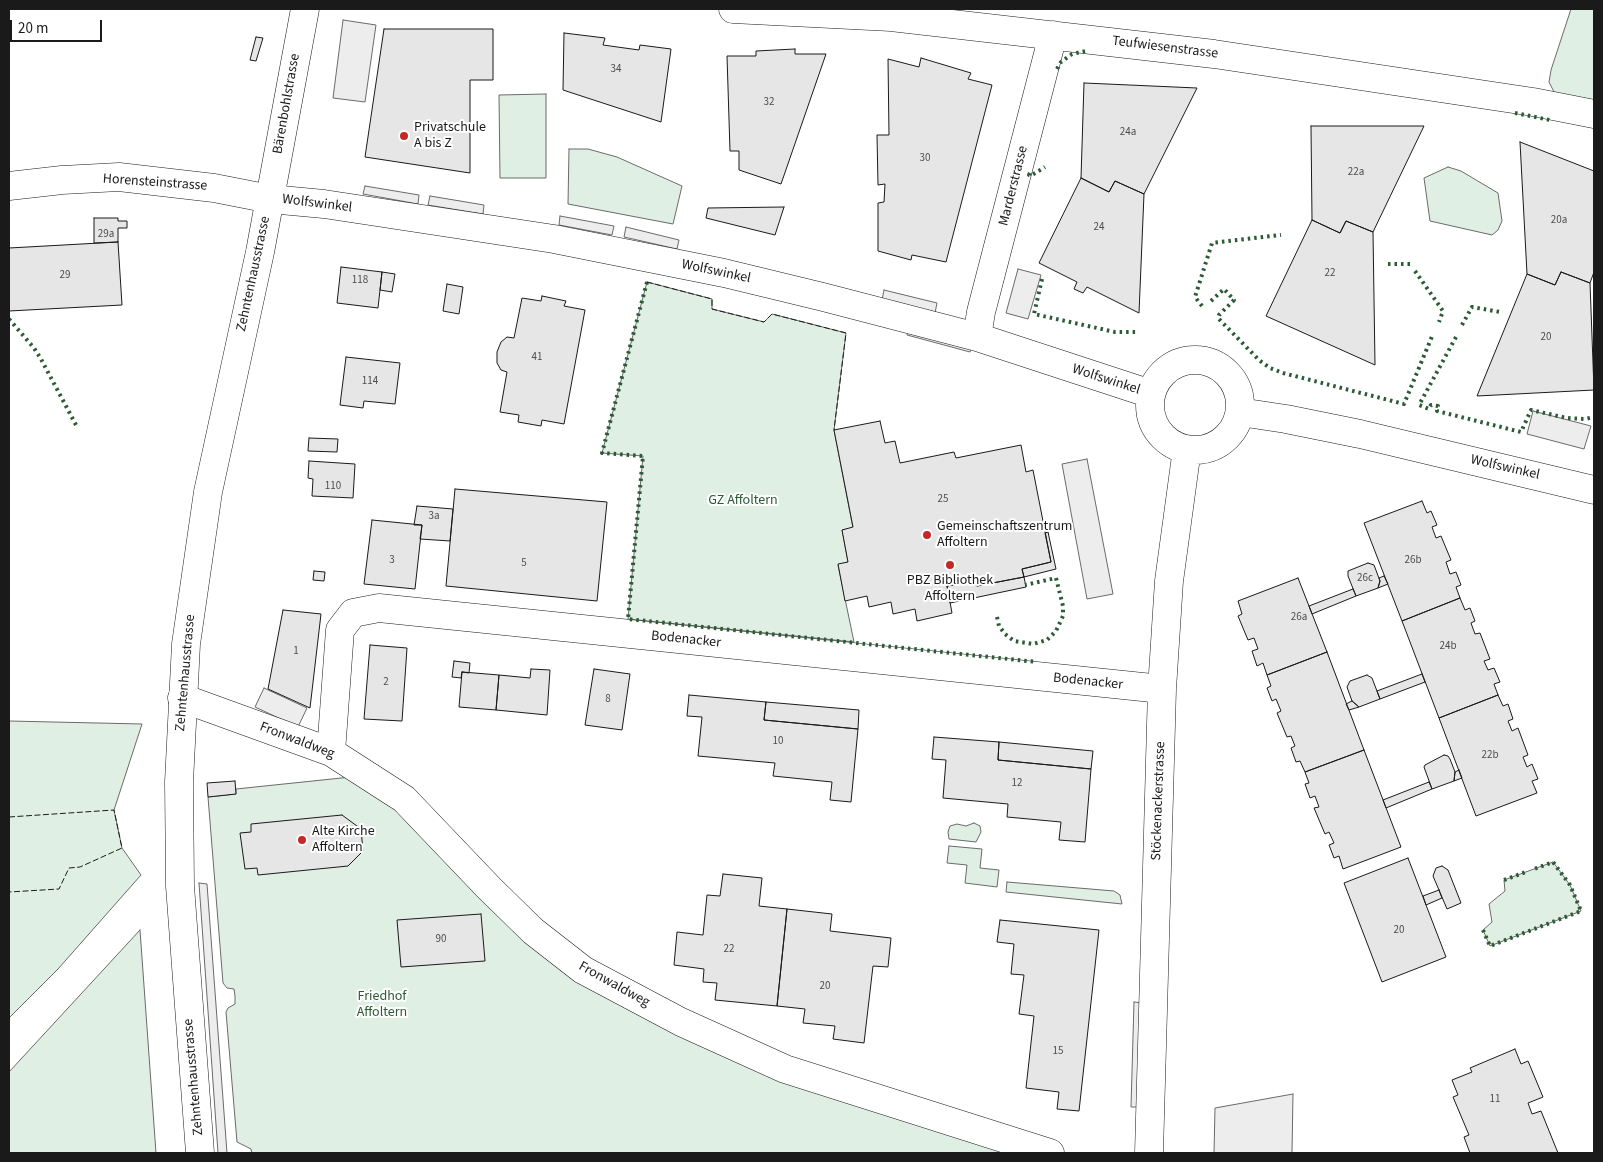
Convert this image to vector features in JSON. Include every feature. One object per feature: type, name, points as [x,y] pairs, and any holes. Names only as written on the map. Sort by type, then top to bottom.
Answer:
[{"type":"street","name":"Bärenbohlstrasse","points":[[270,199],[305,9]]},
{"type":"street","name":"Teufwiesenstrasse","points":[[733,9],[891,16],[1214,54],[1533,102],[1594,114]]},
{"type":"street","name":"Marderstrasse","points":[[977,337],[981,312],[1053,35]]},
{"type":"street","name":"Horensteinstrasse","points":[[9,186],[62,180],[119,177],[214,188],[270,199]]},
{"type":"street","name":"Wolfswinkel","points":[[270,199],[324,204],[554,239],[724,273],[977,337],[1151,394]]},
{"type":"street","name":"Zehntenhausstrasse","points":[[200,1153],[180,886],[179,782],[182,698],[186,644],[208,492],[270,199]]},
{"type":"street","points":[[1198,360],[1210,362],[1221,368],[1237,388],[1240,412],[1235,426],[1215,446],[1202,450],[1188,450],[1173,445],[1162,436],[1153,424],[1150,409],[1151,394],[1155,383],[1173,365],[1185,361],[1198,360]]},
{"type":"street","name":"Wolfswinkel","points":[[1240,412],[1351,432],[1594,490]]},
{"type":"street","name":"Stöckenackerstrasse","points":[[1149,1153],[1162,689],[1169,581],[1188,450]]},
{"type":"street","name":"Bodenacker","points":[[330,752],[340,630],[353,613],[379,608],[1162,689]]},
{"type":"street","name":"Fronwaldweg","points":[[182,698],[330,752],[404,798],[533,931],[583,970],[681,1022],[785,1069],[1050,1153]]},
{"type":"green space","points":[[1571,9],[1594,9],[1594,108],[1558,100],[1549,82],[1551,70]]},
{"type":"green space","points":[[546,94],[546,178],[500,178],[499,95]]},
{"type":"green space","points":[[569,149],[588,149],[617,157],[682,186],[673,224],[568,204]]},
{"type":"green space","points":[[1448,167],[1461,171],[1498,193],[1502,221],[1498,230],[1492,235],[1430,221],[1424,178]]},
{"type":"green space","name":"GZ Affoltern","points":[[647,282],[712,299],[712,309],[764,322],[772,314],[846,333],[834,430],[853,528],[842,530],[848,562],[838,565],[854,642],[628,619],[643,456],[602,453]]},
{"type":"green space","points":[[9,721],[142,724],[114,810],[122,848],[141,875],[58,969],[9,1018]]},
{"type":"green space","name":"Friedhof Affoltern","points":[[351,777],[402,812],[541,952],[1014,1153],[252,1153],[251,1149],[237,1142],[226,1012],[228,1008],[235,1004],[235,996],[234,989],[227,988],[223,983],[208,797],[236,794],[236,789]]},
{"type":"green space","points":[[974,823],[980,826],[981,832],[976,842],[949,839],[948,832],[950,826],[957,824],[966,826]]},
{"type":"green space","points":[[949,846],[982,849],[980,868],[999,870],[997,887],[965,883],[967,865],[947,863]]},
{"type":"green space","points":[[1553,862],[1570,885],[1581,911],[1490,946],[1483,930],[1492,922],[1489,904],[1505,891],[1504,880]]},
{"type":"green space","points":[[1007,882],[1114,891],[1120,895],[1122,904],[1006,892]]},
{"type":"green space","points":[[140,930],[156,1153],[9,1153],[9,1072]]},
{"type":"shaded area","points":[[343,20],[376,25],[365,102],[333,98]]},
{"type":"shaded area","points":[[365,186],[419,195],[418,204],[363,194]]},
{"type":"shaded area","points":[[430,196],[484,205],[483,214],[428,205]]},
{"type":"shaded area","points":[[560,216],[614,226],[612,235],[559,225]]},
{"type":"shaded area","points":[[626,227],[679,240],[677,249],[624,237]]},
{"type":"shaded area","points":[[1018,269],[1041,275],[1028,319],[1006,313]]},
{"type":"shaded area","points":[[884,290],[937,303],[935,313],[882,300]]},
{"type":"shaded area","points":[[909,327],[972,344],[970,352],[907,335]]},
{"type":"shaded area","points":[[1533,411],[1591,426],[1584,449],[1527,434]]},
{"type":"shaded area","points":[[1087,459],[1113,594],[1087,599],[1062,464]]},
{"type":"shaded area","points":[[264,688],[307,708],[298,727],[255,707]]},
{"type":"shaded area","points":[[199,883],[207,884],[227,1153],[218,1153]]},
{"type":"shaded area","points":[[1134,1002],[1143,1003],[1140,1107],[1131,1107]]},
{"type":"shaded area","points":[[1293,1094],[1292,1153],[1214,1153],[1215,1108]]},
{"type":"building","points":[[384,29],[493,29],[493,80],[470,80],[470,173],[365,157]]},
{"type":"building","points":[[564,33],[605,38],[603,45],[639,50],[640,45],[671,49],[661,122],[563,90]]},
{"type":"building","points":[[256,37],[263,38],[256,61],[250,60]]},
{"type":"building","points":[[795,49],[795,54],[826,54],[781,184],[739,170],[739,151],[730,151],[727,56],[756,56],[756,51]]},
{"type":"building","points":[[921,58],[971,73],[968,79],[992,85],[946,262],[912,255],[911,260],[878,251],[878,203],[884,202],[885,184],[878,185],[877,135],[889,135],[888,59],[919,67]]},
{"type":"building","points":[[1084,83],[1197,88],[1144,194],[1115,181],[1109,192],[1081,178]]},
{"type":"building","points":[[1311,126],[1424,126],[1373,232],[1346,221],[1340,233],[1312,220]]},
{"type":"building","points":[[1520,142],[1594,171],[1594,272],[1590,283],[1561,272],[1555,285],[1527,274]]},
{"type":"building","points":[[1081,178],[1109,192],[1115,181],[1144,194],[1139,313],[1087,287],[1083,293],[1074,289],[1077,282],[1039,263]]},
{"type":"building","points":[[784,207],[775,235],[706,218],[708,208]]},
{"type":"building","points":[[94,218],[118,218],[118,221],[127,221],[127,228],[118,228],[118,242],[94,243]]},
{"type":"building","points":[[1312,220],[1340,233],[1346,221],[1373,232],[1375,365],[1266,316]]},
{"type":"building","points":[[118,242],[122,305],[9,311],[9,248]]},
{"type":"building","points":[[341,267],[382,272],[378,308],[337,303]]},
{"type":"building","points":[[382,272],[395,274],[392,292],[380,290]]},
{"type":"building","points":[[1561,272],[1590,283],[1594,390],[1477,396],[1527,274],[1555,285]]},
{"type":"building","points":[[447,284],[463,287],[459,314],[443,311]]},
{"type":"building","points":[[542,296],[566,301],[564,306],[585,310],[564,424],[542,420],[541,426],[518,422],[519,415],[500,412],[507,372],[501,370],[497,363],[497,352],[501,342],[507,337],[514,338],[522,298],[541,301]]},
{"type":"building","points":[[346,357],[400,363],[395,404],[364,401],[363,408],[340,405]]},
{"type":"building","points":[[880,421],[885,443],[895,441],[900,463],[954,452],[956,458],[1021,445],[1026,472],[1033,470],[1051,562],[1022,569],[1024,577],[977,586],[970,580],[969,582],[947,586],[952,613],[917,621],[915,609],[893,614],[891,602],[869,607],[867,596],[845,601],[838,564],[848,562],[842,530],[853,527],[834,430]]},
{"type":"building","points":[[309,438],[338,439],[337,452],[308,451]]},
{"type":"building","points":[[309,461],[355,464],[353,498],[312,496],[313,479],[308,478]]},
{"type":"building","points":[[455,489],[607,502],[597,601],[446,586]]},
{"type":"building","points":[[1422,501],[1427,513],[1431,511],[1437,525],[1432,527],[1436,538],[1441,536],[1451,560],[1446,562],[1450,574],[1456,572],[1461,585],[1456,587],[1460,598],[1402,621],[1364,523]]},
{"type":"building","points":[[417,506],[453,509],[450,541],[420,539],[422,525],[414,525]]},
{"type":"building","points":[[372,520],[422,525],[415,589],[364,584]]},
{"type":"building","points":[[1048,532],[1056,569],[1024,577],[1022,569],[1051,562],[1045,533]]},
{"type":"building","points":[[1368,563],[1374,565],[1380,581],[1378,588],[1356,596],[1348,576],[1348,571]]},
{"type":"building","points":[[314,571],[325,572],[324,581],[313,580]]},
{"type":"building","points":[[1384,576],[1388,584],[1378,588],[1379,578]]},
{"type":"building","points":[[1024,577],[1026,587],[950,603],[947,586],[969,582],[970,580],[977,586]]},
{"type":"building","points":[[1298,578],[1327,652],[1267,675],[1263,663],[1257,666],[1252,651],[1258,649],[1254,638],[1248,640],[1238,616],[1242,614],[1238,601]]},
{"type":"building","points":[[1353,589],[1356,596],[1312,614],[1309,606]]},
{"type":"building","points":[[1460,598],[1465,610],[1470,608],[1475,621],[1471,623],[1475,634],[1480,633],[1490,659],[1484,661],[1488,670],[1494,668],[1500,682],[1494,684],[1498,695],[1439,718],[1402,621]]},
{"type":"building","points":[[283,610],[321,614],[310,708],[268,689]]},
{"type":"building","points":[[370,645],[407,648],[402,721],[364,719]]},
{"type":"building","points":[[1327,652],[1364,750],[1305,772],[1300,761],[1296,762],[1291,748],[1295,746],[1291,736],[1287,737],[1277,713],[1281,711],[1276,699],[1272,701],[1267,688],[1271,686],[1267,675]]},
{"type":"building","points":[[454,661],[470,663],[469,673],[462,672],[461,678],[452,677]]},
{"type":"building","points":[[531,669],[550,670],[547,715],[496,710],[499,675],[530,678]]},
{"type":"building","points":[[594,669],[630,674],[622,730],[585,725]]},
{"type":"building","points":[[462,672],[499,675],[496,710],[459,707]]},
{"type":"building","points":[[1422,674],[1425,682],[1380,699],[1377,691]]},
{"type":"building","points":[[1367,675],[1372,678],[1380,699],[1359,707],[1352,701],[1347,687],[1350,681]]},
{"type":"building","points":[[689,695],[766,702],[764,720],[858,729],[851,802],[830,800],[832,782],[773,776],[775,763],[698,756],[702,717],[687,716]]},
{"type":"building","points":[[1498,695],[1503,706],[1508,704],[1513,719],[1508,721],[1512,731],[1518,728],[1528,755],[1523,757],[1527,767],[1532,764],[1538,779],[1532,781],[1537,793],[1476,816],[1439,718]]},
{"type":"building","points":[[1352,701],[1359,707],[1349,710],[1346,704]]},
{"type":"building","points":[[766,702],[859,710],[858,729],[764,720]]},
{"type":"building","points":[[934,737],[999,742],[998,760],[1091,769],[1085,842],[1059,840],[1061,822],[1007,817],[1008,804],[943,798],[946,760],[932,759]]},
{"type":"building","points":[[999,742],[1093,751],[1091,769],[998,760]]},
{"type":"building","points":[[1364,750],[1401,847],[1343,869],[1339,856],[1334,858],[1329,845],[1334,843],[1329,832],[1325,834],[1314,808],[1319,807],[1315,796],[1310,798],[1305,784],[1309,783],[1305,772]]},
{"type":"building","points":[[1444,755],[1450,759],[1455,772],[1454,781],[1432,789],[1424,767]]},
{"type":"building","points":[[1459,770],[1462,778],[1454,781],[1455,772]]},
{"type":"building","points":[[235,781],[236,794],[208,797],[207,783]]},
{"type":"building","points":[[1429,782],[1432,789],[1386,808],[1383,800]]},
{"type":"building","name":"Alte Kirche Affoltern","points":[[342,815],[361,829],[363,851],[348,866],[258,875],[257,868],[245,869],[240,833],[251,832],[251,824]]},
{"type":"building","points":[[1408,858],[1446,957],[1382,982],[1344,883]]},
{"type":"building","points":[[1442,866],[1448,870],[1461,903],[1447,909],[1433,876],[1436,868]]},
{"type":"building","points":[[723,874],[762,878],[759,906],[787,909],[777,1006],[715,1000],[717,983],[703,982],[704,969],[674,965],[677,932],[703,935],[707,895],[720,896]]},
{"type":"building","points":[[1439,890],[1442,898],[1426,905],[1423,896]]},
{"type":"building","points":[[787,909],[832,914],[830,931],[891,938],[888,967],[873,966],[864,1043],[833,1039],[835,1026],[803,1023],[805,1009],[777,1006]]},
{"type":"building","points":[[481,914],[485,961],[401,967],[397,920]]},
{"type":"building","points":[[1000,920],[1099,930],[1079,1111],[1057,1109],[1059,1092],[1026,1088],[1034,1016],[1019,1014],[1024,975],[1011,974],[1014,944],[997,942]]},
{"type":"building","points":[[1515,1049],[1521,1064],[1528,1061],[1543,1097],[1528,1103],[1532,1114],[1541,1111],[1558,1153],[1470,1153],[1464,1137],[1469,1135],[1453,1097],[1458,1095],[1452,1080],[1472,1072],[1470,1068]]},
{"type":"hedge","points":[[1057,69],[1061,62],[1072,54],[1086,51]]},
{"type":"hedge","points":[[1515,113],[1550,120]]},
{"type":"hedge","points":[[1030,173],[1029,175],[1032,175],[1045,167]]},
{"type":"hedge","points":[[1202,306],[1195,297],[1212,243],[1281,235]]},
{"type":"hedge","points":[[1388,264],[1410,264],[1412,267]]},
{"type":"hedge","points":[[1415,271],[1443,311],[1439,322]]},
{"type":"hedge","points":[[1042,279],[1034,314],[1115,332],[1137,332]]},
{"type":"hedge","points":[[647,282],[602,453],[643,456],[628,619],[1037,662]]},
{"type":"hedge","points":[[1211,301],[1224,289],[1234,300],[1218,318],[1259,360],[1270,368],[1404,404],[1433,334]]},
{"type":"hedge","points":[[1462,325],[1472,307],[1500,312]]},
{"type":"hedge","points":[[9,319],[41,359],[76,425]]},
{"type":"hedge","points":[[1456,337],[1419,405],[1429,409],[1431,405],[1438,406],[1437,411],[1521,432],[1531,410],[1567,418],[1585,419],[1594,417]]},
{"type":"hedge","points":[[997,617],[999,626],[1014,641],[1033,644],[1047,640],[1056,631],[1063,616],[1063,606],[1056,578],[1025,585]]},
{"type":"hedge","points":[[1483,930],[1490,946],[1581,911],[1570,885],[1553,862],[1534,869]]},
{"type":"hedge","points":[[1504,880],[1526,872]]},
{"type":"fence","points":[[647,282],[712,299],[712,309],[764,322],[772,314],[846,333],[834,430]]},
{"type":"fence","points":[[9,817],[114,810],[122,848],[80,867],[69,868],[59,889],[9,892]]},
{"type":"place","name":"Privatschule A bis Z","points":[[404,136]]},
{"type":"place","name":"Gemeinschaftszentrum Affoltern","points":[[927,535]]},
{"type":"place","name":"PBZ Bibliothek Affoltern","points":[[950,565]]},
{"type":"place","name":"Alte Kirche Affoltern","points":[[302,840]]}]
